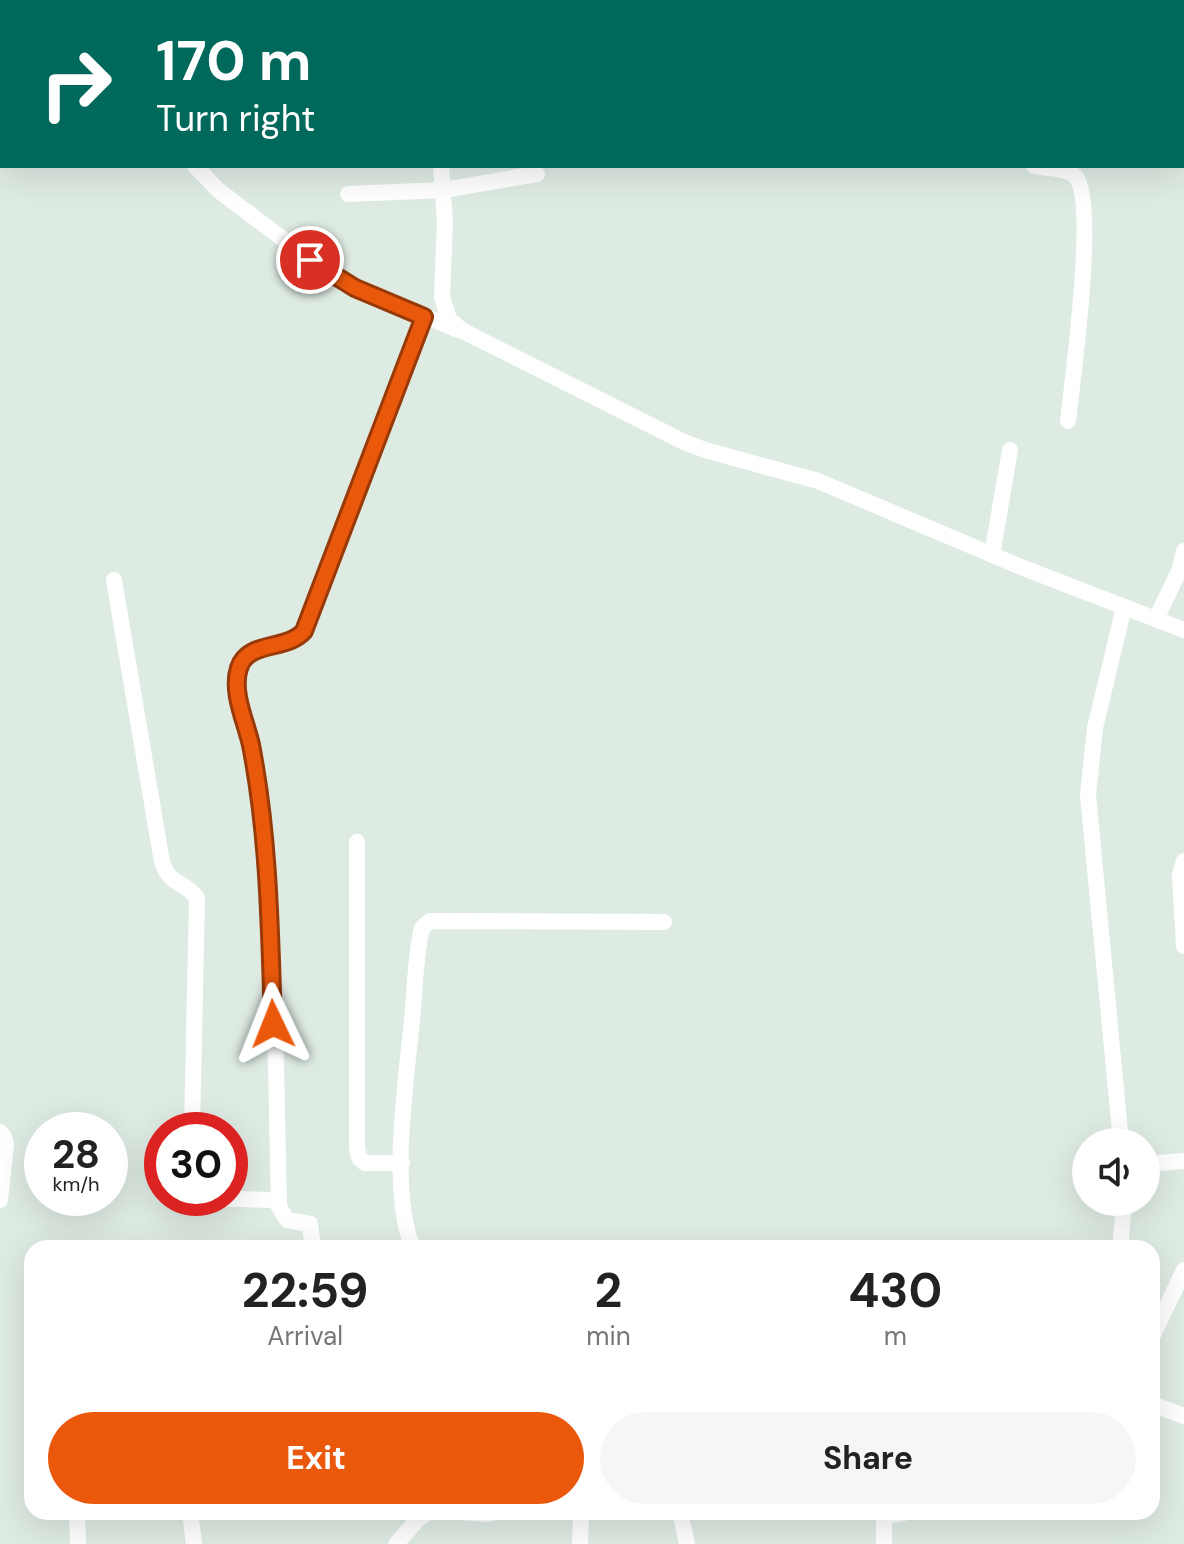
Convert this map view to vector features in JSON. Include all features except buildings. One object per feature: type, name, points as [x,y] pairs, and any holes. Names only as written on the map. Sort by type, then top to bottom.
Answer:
[{"type":"street","points":[[197,168],[218,190],[324,270],[355,288],[463,331],[684,442],[818,481],[992,555],[1184,630]]},
{"type":"street","points":[[441,168],[444,190],[442,297],[449,319],[463,331]]},
{"type":"street","points":[[1045,168],[1072,173],[1079,180],[1083,205],[1083,270],[1068,421]]},
{"type":"street","points":[[348,194],[444,190],[537,174]]},
{"type":"street","points":[[312,1240],[310,1224],[287,1220],[279,1203],[268,874],[258,781],[238,693],[239,667],[246,656],[298,639],[304,631],[424,317]]},
{"type":"street","points":[[992,555],[1010,450]]},
{"type":"street","points":[[1156,619],[1180,569],[1184,551]]},
{"type":"street","points":[[114,580],[162,862],[171,879],[193,892],[197,898],[192,1112]]},
{"type":"street","points":[[1120,1128],[1088,795],[1089,760],[1095,728],[1124,607]]},
{"type":"street","points":[[357,842],[357,1148],[359,1158],[365,1163],[402,1163]]},
{"type":"street","points":[[1184,861],[1180,875],[1184,946]]},
{"type":"street","points":[[410,1240],[402,1205],[402,1163],[405,1095],[422,928],[430,921],[664,922]]},
{"type":"street","points":[[0,1132],[6,1145],[0,1200]]},
{"type":"street","points":[[1160,1163],[1184,1161]]},
{"type":"street","points":[[248,1199],[275,1200],[279,1203]]},
{"type":"street","points":[[1121,1240],[1123,1216]]},
{"type":"street","points":[[1160,1320],[1184,1270]]},
{"type":"street","points":[[1160,1407],[1184,1416]]},
{"type":"street","points":[[77,1520],[78,1544]]},
{"type":"street","points":[[191,1520],[194,1544]]},
{"type":"street","points":[[396,1544],[417,1520]]},
{"type":"street","points":[[580,1544],[581,1520]]},
{"type":"street","points":[[682,1520],[687,1544]]},
{"type":"street","points":[[884,1544],[885,1520]]},
{"type":"route","points":[[273,1024],[268,874],[258,781],[238,693],[239,667],[246,656],[298,639],[304,631],[424,317],[355,288],[310,260]]}]
